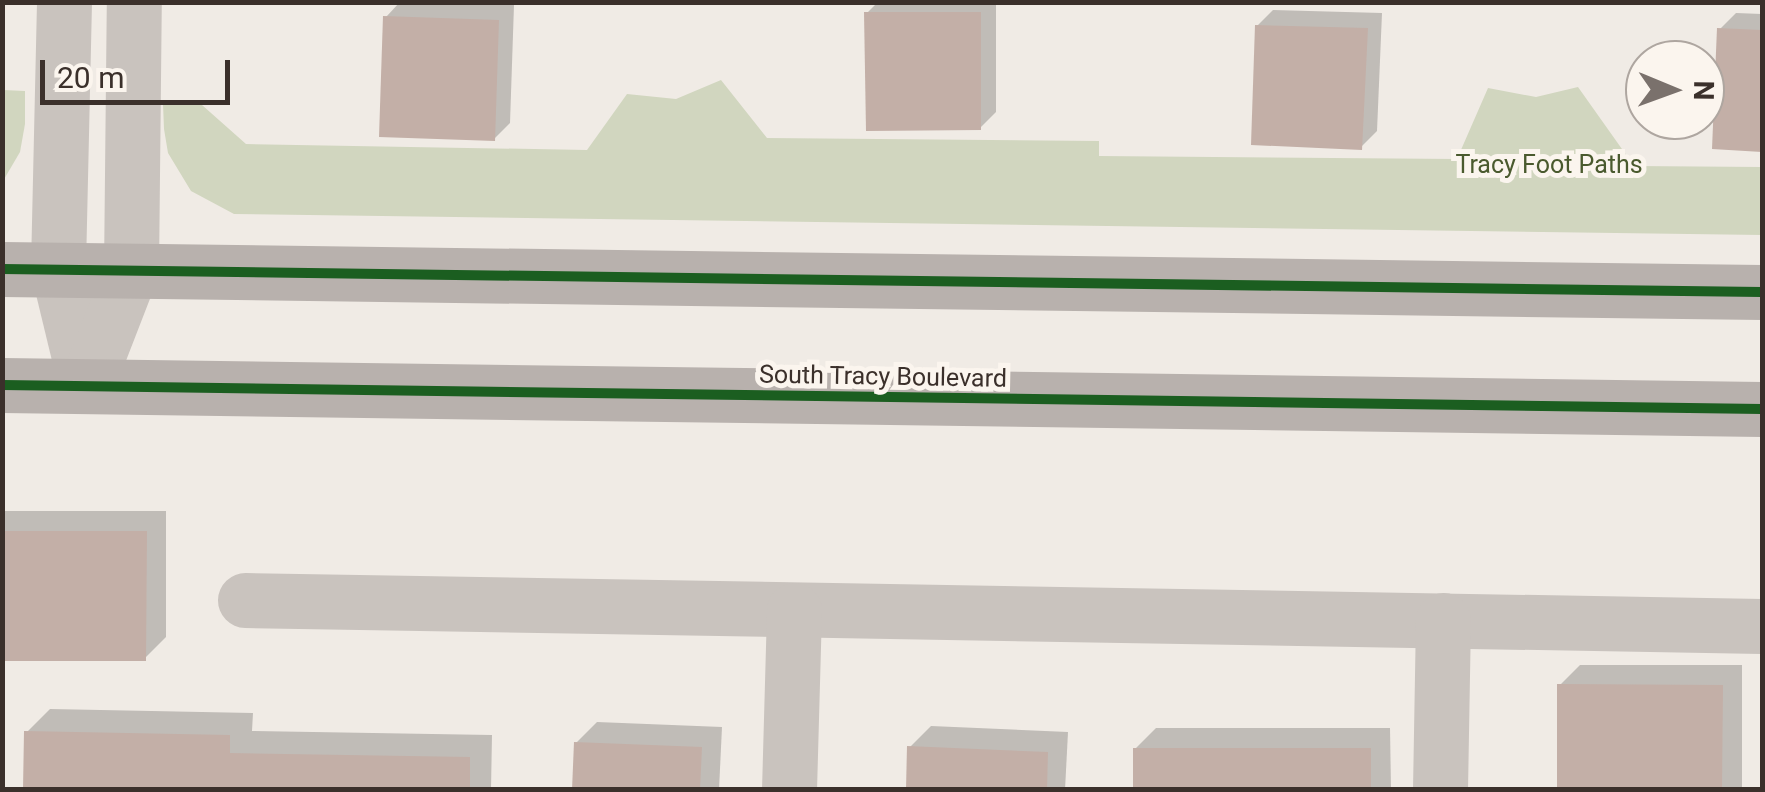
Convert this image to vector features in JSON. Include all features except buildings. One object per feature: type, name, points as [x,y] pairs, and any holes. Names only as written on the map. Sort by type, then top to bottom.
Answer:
[{"type":"main road","points":[[2,269],[1762,292]]},
{"type":"main road","name":"South Tracy Boulevard","points":[[2,385],[1762,409]]},
{"type":"street","points":[[64,2],[58,270],[86,386]]},
{"type":"street","points":[[86,386],[131,270],[134,2]]},
{"type":"street","points":[[246,600],[1762,626]]},
{"type":"street","points":[[789,790],[794,610]]},
{"type":"street","points":[[1440,790],[1442,620]]},
{"type":"green space","name":"Tracy Foot Paths","points":[[721,80],[767,138],[1099,141],[1099,156],[1457,159],[1488,88],[1536,97],[1578,87],[1634,166],[1762,167],[1762,235],[234,214],[191,191],[168,153],[164,129],[163,104],[202,105],[246,144],[587,150],[627,94],[676,99]]},
{"type":"green space","points":[[3,90],[25,91],[25,124],[20,152],[3,181]]},
{"type":"cycle path","points":[[2,269],[1762,292]]},
{"type":"cycle path","points":[[2,385],[1762,409]]}]
